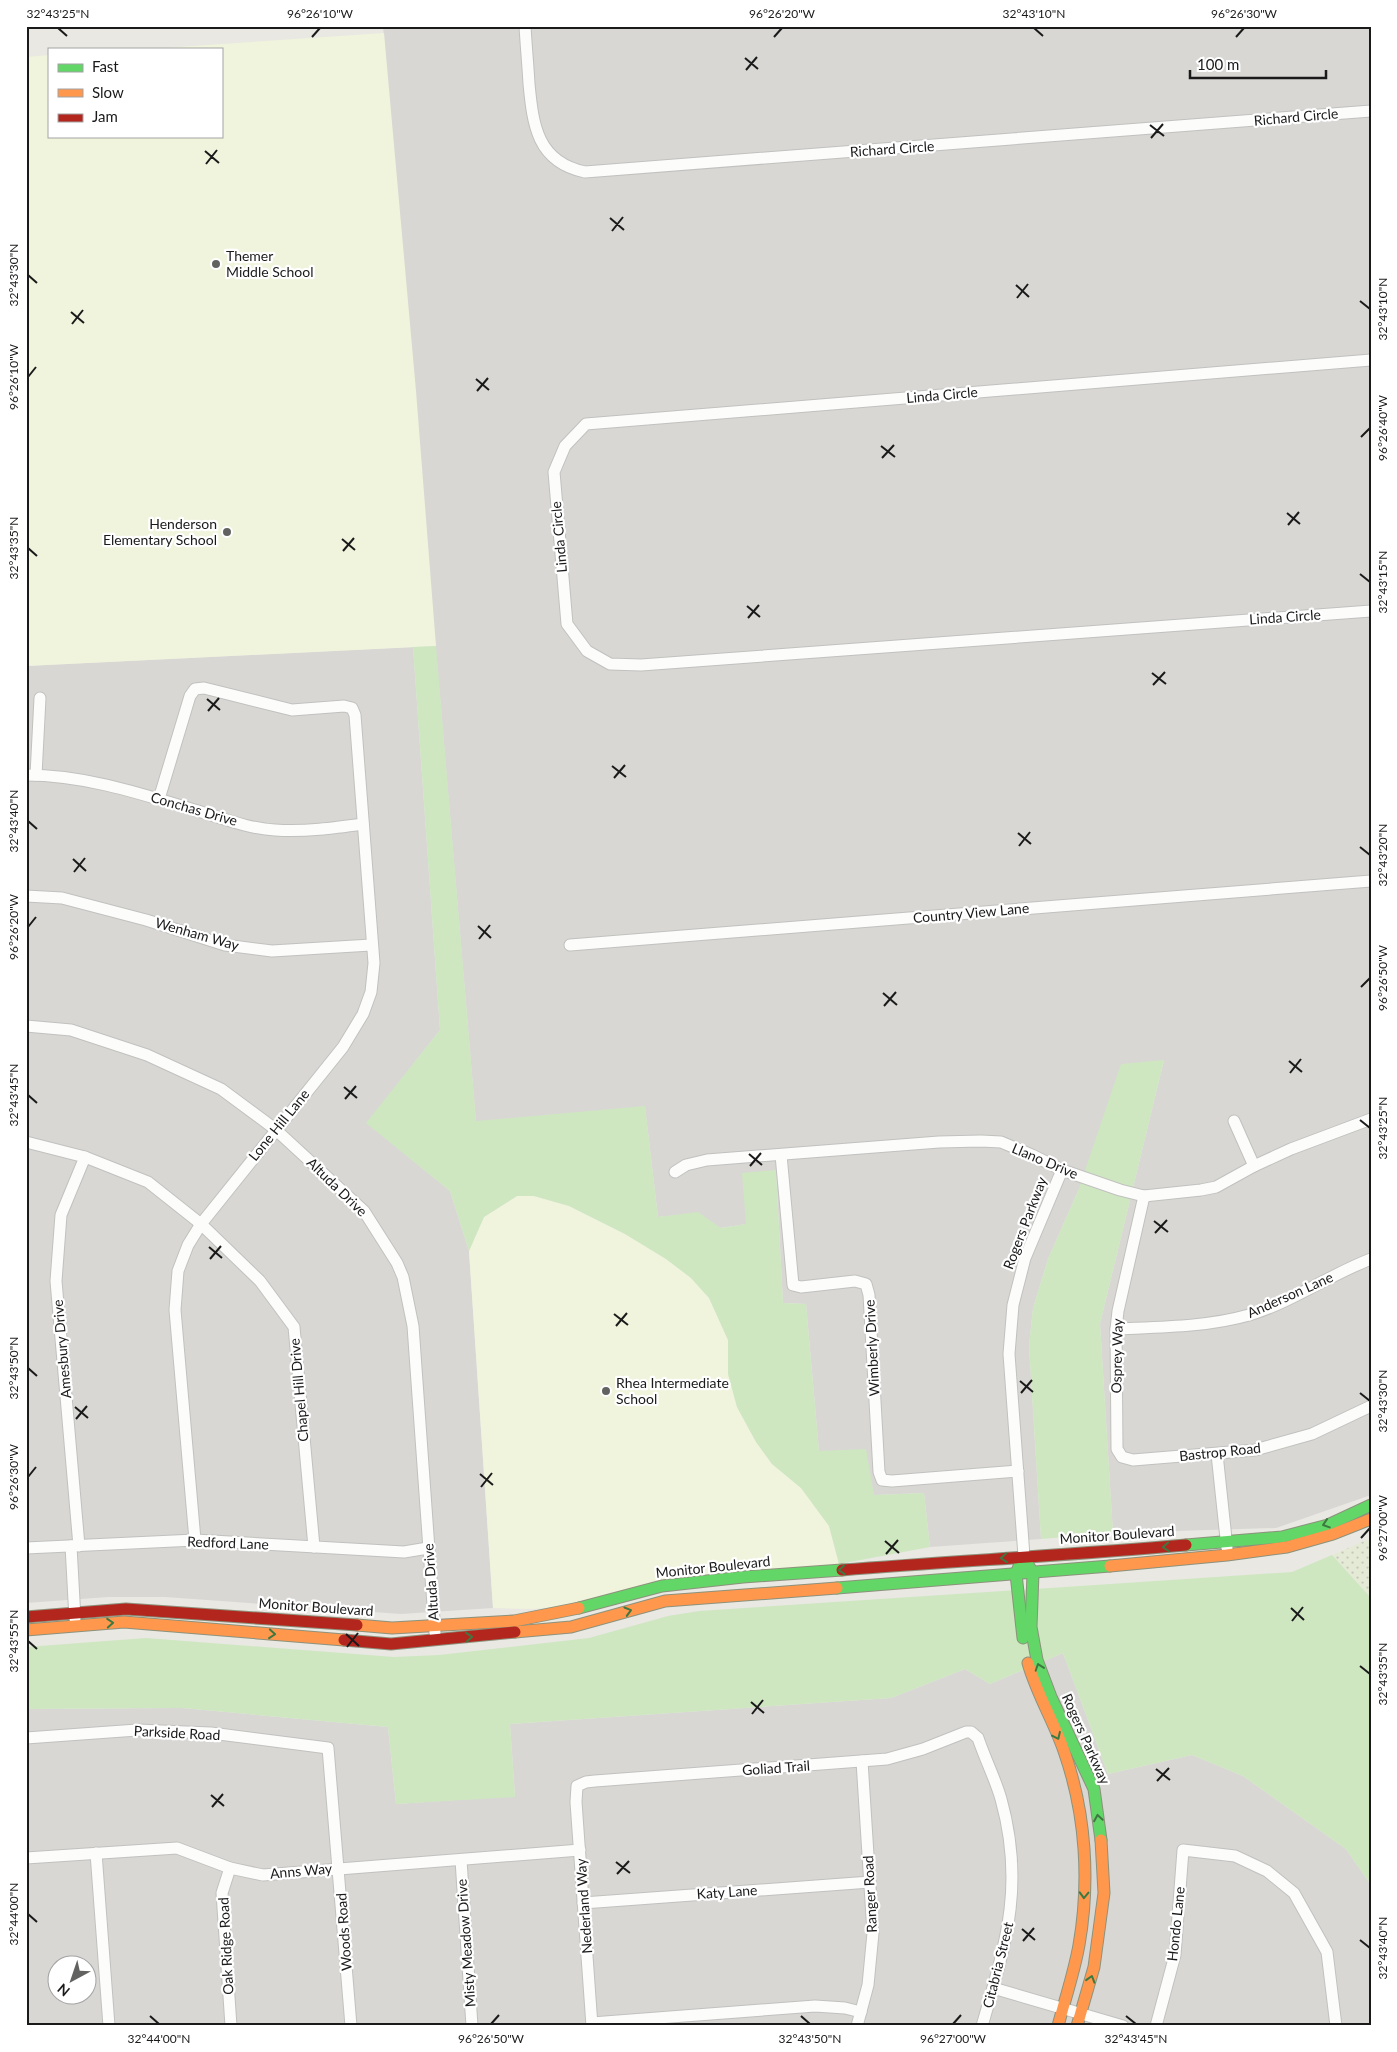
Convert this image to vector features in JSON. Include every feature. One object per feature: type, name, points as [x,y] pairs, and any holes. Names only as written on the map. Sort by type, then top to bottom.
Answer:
[{"type":"street","name":"Richard Circle","points":[[525,26],[531,109],[538,138],[546,150],[559,161],[568,167],[585,172],[1371,111]]},
{"type":"street","name":"Linda Circle","points":[[1371,360],[586,424],[565,446],[554,472],[566,624],[587,651],[610,664],[651,664],[1371,611]]},
{"type":"street","name":"Lone Hill Lane","points":[[159,799],[190,696],[195,690],[204,688],[292,710],[344,706],[352,708],[355,715],[371,945],[374,963],[371,992],[363,1014],[343,1047],[201,1224],[188,1245],[178,1271],[175,1310],[195,1540]]},
{"type":"street","points":[[31,775],[40,698]]},
{"type":"street","name":"Conchas Drive","points":[[31,775],[49,775],[124,788],[234,822],[274,830],[323,829],[363,824]]},
{"type":"street","name":"Country View Lane","points":[[570,945],[1371,882]]},
{"type":"street","name":"Wenham Way","points":[[26,896],[62,898],[146,920],[225,945],[272,952],[371,945]]},
{"type":"street","name":"Altuda Drive","points":[[26,1026],[72,1030],[147,1056],[222,1089],[275,1130],[364,1211],[384,1240],[403,1277],[410,1307],[436,1640]]},
{"type":"street","name":"Llano Drive","points":[[675,1172],[686,1165],[706,1160],[939,1142],[1001,1142],[1062,1170],[1120,1190],[1144,1196],[1216,1187],[1254,1166],[1312,1140],[1371,1119]]},
{"type":"street","points":[[1234,1121],[1254,1166]]},
{"type":"street","name":"Chapel Hill Drive","points":[[26,1142],[85,1156],[148,1182],[201,1224],[260,1281],[294,1327],[314,1547]]},
{"type":"street","name":"Wimberly Drive","points":[[781,1155],[793,1284],[801,1287],[855,1281],[866,1284],[869,1295],[879,1472],[882,1480],[892,1481],[1018,1471]]},
{"type":"street","name":"Amesbury Drive","points":[[76,1626],[75,1546],[56,1281],[61,1215],[85,1156]]},
{"type":"street","name":"Rogers Parkway","points":[[1062,1170],[1025,1258],[1013,1305],[1009,1354],[1024,1556],[1033,1573],[1031,1627],[1037,1660],[1051,1697],[1094,1789],[1101,1837],[1102,1902],[1094,1967],[1077,2026]]},
{"type":"street","name":"Osprey Way","points":[[1122,1457],[1117,1449],[1116,1329],[1118,1311],[1144,1196]]},
{"type":"street","name":"Anderson Lane","points":[[1116,1329],[1209,1323],[1249,1315],[1371,1260]]},
{"type":"street","name":"Bastrop Road","points":[[1122,1457],[1133,1460],[1255,1450],[1292,1440],[1330,1426],[1371,1406]]},
{"type":"street","points":[[1217,1454],[1227,1555]]},
{"type":"street","name":"Monitor Boulevard","points":[[26,1617],[126,1609],[392,1628],[514,1621],[563,1612],[662,1586],[742,1577],[1024,1556],[1085,1554],[1282,1537],[1328,1524],[1371,1505]]},
{"type":"street","name":"Monitor Boulevard","points":[[26,1630],[124,1622],[391,1644],[571,1627],[665,1601],[1033,1573],[1227,1555],[1287,1546],[1333,1534],[1371,1519]]},
{"type":"street","name":"Redford Lane","points":[[26,1548],[195,1540],[404,1552],[428,1548]]},
{"type":"street","name":"Rogers Parkway","points":[[1024,1556],[1016,1574],[1023,1642],[1029,1670],[1042,1705],[1064,1752],[1077,1796],[1083,1831],[1084,1889],[1082,1926],[1079,1946],[1058,2026]]},
{"type":"street","name":"Parkside Road","points":[[26,1738],[137,1730],[211,1733],[328,1748]]},
{"type":"street","name":"Goliad Trail","points":[[577,1786],[595,1781],[862,1761],[902,1756],[966,1732],[971,1732]]},
{"type":"street","name":"Citabria Street","points":[[971,1732],[978,1738],[1001,1798],[1011,1851],[1011,1913],[1007,1936],[982,2026]]},
{"type":"street","name":"Woods Road","points":[[328,1748],[351,2026]]},
{"type":"street","name":"Ranger Road","points":[[857,2026],[868,1985],[872,1952],[870,1882],[862,1761]]},
{"type":"street","name":"Nederland Way","points":[[577,1786],[576,1802],[592,2024]]},
{"type":"street","name":"Anns Way","points":[[26,1858],[176,1848],[230,1868],[263,1875],[580,1850]]},
{"type":"street","name":"Hondo Lane","points":[[1156,2026],[1175,1955],[1183,1850],[1235,1856],[1266,1871],[1294,1893],[1327,1952],[1336,2026]]},
{"type":"street","points":[[96,1853],[109,2026]]},
{"type":"street","name":"Misty Meadow Drive","points":[[461,1860],[472,2026]]},
{"type":"street","name":"Oak Ridge Road","points":[[230,1868],[222,1893],[231,2026]]},
{"type":"street","name":"Katy Lane","points":[[583,1903],[870,1882]]},
{"type":"street","points":[[993,1988],[1123,2026]]},
{"type":"street","points":[[592,2024],[815,2006],[845,2008],[861,2012]]},
{"type":"shaded area","points":[[383,26],[1371,26],[1371,1495],[1276,1528],[1113,1533],[1100,1324],[1164,1060],[1078,1191],[1048,1259],[1033,1308],[1029,1346],[1041,1539],[930,1547],[924,1493],[874,1495],[819,1451],[806,1304],[783,1303],[776,1170],[746,1224],[720,1228],[698,1213],[658,1217],[645,1107],[476,1122]]},
{"type":"shaded area","points":[[384,33],[416,391],[436,646],[26,666],[26,57],[48,55],[48,138],[222,138],[222,48],[164,48]]},
{"type":"shaded area","points":[[413,647],[440,1030],[367,1123],[450,1191],[469,1251],[493,1608],[401,1614],[165,1597],[108,1597],[26,1603],[26,666]]},
{"type":"shaded area","name":"Rhea Intermediate School","points":[[517,1196],[534,1196],[569,1206],[625,1234],[666,1259],[691,1278],[709,1298],[728,1340],[728,1374],[737,1407],[756,1442],[772,1464],[801,1488],[829,1526],[839,1564],[555,1607],[533,1609],[493,1608],[469,1251],[484,1217]]},
{"type":"shaded area","points":[[1371,1538],[1371,1598],[1332,1555]]},
{"type":"shaded area","points":[[1063,1653],[1108,1774],[1192,1755],[1243,1776],[1346,1849],[1371,1885],[1371,2026],[26,2026],[26,1709],[182,1708],[388,1727],[396,1804],[515,1796],[510,1724],[891,1698],[965,1669],[990,1684]]},
{"type":"green space","points":[[436,646],[476,1121],[645,1106],[658,1217],[698,1212],[721,1228],[746,1224],[742,1173],[776,1170],[783,1303],[806,1304],[819,1451],[866,1449],[874,1495],[924,1493],[930,1547],[839,1564],[829,1526],[801,1488],[772,1464],[756,1442],[737,1407],[728,1374],[728,1340],[709,1298],[691,1278],[666,1259],[625,1234],[569,1206],[534,1196],[517,1196],[484,1217],[469,1251],[450,1191],[366,1123],[440,1030],[413,647]]},
{"type":"green space","points":[[1164,1060],[1100,1324],[1113,1533],[1041,1539],[1029,1346],[1033,1308],[1048,1259],[1078,1191],[1121,1064]]},
{"type":"green space","points":[[1332,1555],[1371,1598],[1371,1885],[1346,1849],[1243,1776],[1192,1755],[1108,1774],[1063,1653],[990,1684],[965,1669],[891,1698],[510,1724],[515,1797],[396,1804],[388,1727],[182,1708],[26,1709],[26,1647],[146,1638],[394,1657],[439,1655],[589,1638],[668,1616],[699,1611],[1292,1572]]},
{"type":"traffic: fast","points":[[1186,1545],[1282,1537],[1328,1525],[1371,1505]]},
{"type":"traffic: fast","points":[[1020,1564],[1016,1574],[1023,1638]]},
{"type":"traffic: fast","points":[[1028,1565],[1033,1573],[1031,1627],[1037,1660],[1051,1697],[1094,1789],[1101,1840]]},
{"type":"traffic: fast","points":[[837,1588],[1110,1566]]},
{"type":"traffic: fast","points":[[579,1608],[662,1586],[743,1577],[842,1570]]},
{"type":"traffic: slow","points":[[1110,1566],[1227,1555],[1287,1547],[1333,1534],[1371,1519]]},
{"type":"traffic: slow","points":[[515,1632],[571,1627],[665,1601],[837,1588]]},
{"type":"traffic: slow","points":[[357,1625],[392,1628],[514,1621],[579,1608]]},
{"type":"traffic: slow","points":[[26,1630],[124,1622],[344,1640]]},
{"type":"traffic: slow","points":[[1028,1663],[1061,1743],[1072,1777],[1078,1801],[1084,1849],[1084,1897],[1079,1945],[1058,2026]]},
{"type":"traffic: slow","points":[[1077,2026],[1094,1967],[1104,1893],[1101,1840]]},
{"type":"traffic: jam","points":[[842,1570],[1186,1545]]},
{"type":"traffic: jam","points":[[26,1617],[126,1609],[357,1625]]},
{"type":"traffic: jam","points":[[344,1640],[391,1644],[515,1632]]},
{"type":"place","name":"Themer Middle School","points":[[216,264]]},
{"type":"place","name":"Henderson Elementary School","points":[[227,532]]},
{"type":"place","name":"Rhea Intermediate School","points":[[606,1391]]}]
